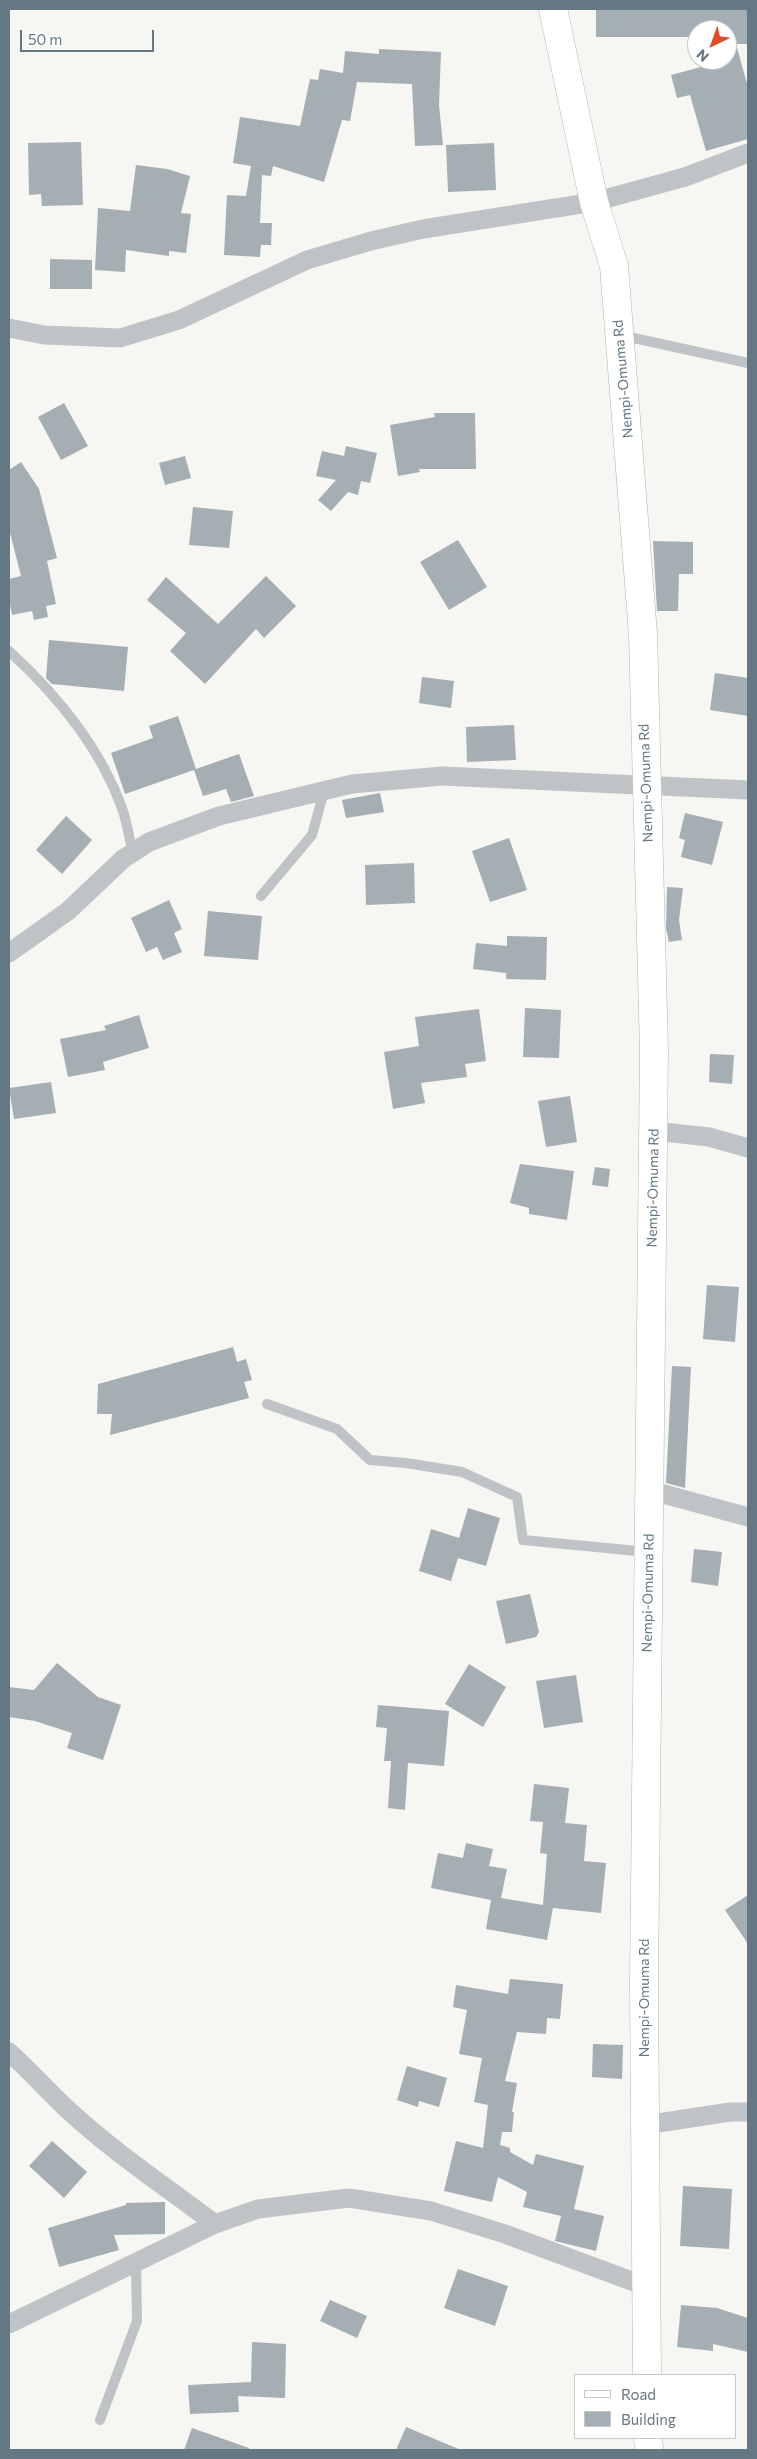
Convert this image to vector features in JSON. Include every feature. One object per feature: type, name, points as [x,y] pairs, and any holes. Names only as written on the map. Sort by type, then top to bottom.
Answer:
[{"type":"street","name":"Nempi-Omuma Rd","points":[[553,9],[594,202],[614,266],[643,634],[654,1131],[644,1974],[647,2374]]},
{"type":"street","points":[[9,328],[44,335],[120,338],[179,320],[307,260],[371,241],[423,229],[594,202],[685,177],[748,153]]},
{"type":"street","points":[[9,953],[68,911],[123,859],[149,842],[219,816],[352,784],[442,776],[748,790]]},
{"type":"street","points":[[654,1131],[708,1137],[748,1148]]},
{"type":"street","points":[[649,1490],[748,1517]]},
{"type":"street","points":[[9,2052],[30,2070],[66,2108],[112,2147],[215,2224]]},
{"type":"street","points":[[645,2125],[730,2112],[748,2112]]},
{"type":"street","points":[[9,2324],[215,2224],[258,2209],[349,2198],[431,2211],[505,2234],[645,2286]]},
{"type":"lane","points":[[619,335],[748,363]]},
{"type":"lane","points":[[9,651],[63,706],[87,741],[122,808],[133,853]]},
{"type":"lane","points":[[261,896],[312,835],[324,791]]},
{"type":"lane","points":[[267,1404],[337,1429],[370,1460],[406,1463],[462,1472],[517,1497],[523,1540],[648,1552]]},
{"type":"lane","points":[[100,2420],[138,2321],[136,2264]]},
{"type":"building","points":[[596,9],[748,9],[748,44],[737,44],[737,20],[687,20],[687,37],[596,37]]},
{"type":"building","points":[[737,48],[748,87],[748,139],[706,151],[690,95],[677,98],[671,75],[690,70],[737,70]]},
{"type":"building","points":[[379,49],[441,52],[439,105],[443,145],[415,146],[412,84],[357,82],[350,121],[342,120],[324,182],[273,166],[271,176],[262,175],[260,223],[272,223],[271,245],[261,245],[260,257],[224,255],[227,195],[246,196],[251,166],[233,163],[240,117],[300,126],[310,79],[318,80],[320,69],[343,73],[345,51],[379,54]]},
{"type":"building","points":[[81,142],[83,205],[42,206],[41,194],[29,195],[28,143]]},
{"type":"building","points":[[494,143],[496,190],[448,192],[446,145]]},
{"type":"building","points":[[136,165],[167,169],[190,176],[181,213],[191,214],[186,253],[169,251],[169,256],[126,250],[125,272],[95,270],[98,208],[130,211]]},
{"type":"building","points":[[50,259],[92,260],[92,289],[50,289]]},
{"type":"building","points":[[64,403],[88,446],[61,460],[38,417]]},
{"type":"building","points":[[434,413],[475,413],[476,469],[419,469],[420,472],[398,476],[390,425],[435,417]]},
{"type":"building","points":[[346,446],[377,453],[370,483],[361,481],[358,495],[348,492],[331,511],[318,500],[336,480],[316,476],[322,451],[344,456]]},
{"type":"building","points":[[185,456],[191,478],[165,485],[159,463]]},
{"type":"building","points":[[21,462],[39,489],[57,558],[47,561],[56,604],[46,606],[48,617],[34,620],[32,611],[12,615],[9,599],[9,579],[21,576],[9,529],[9,470]]},
{"type":"building","points":[[193,507],[233,511],[229,548],[189,545]]},
{"type":"building","points":[[458,540],[487,587],[449,610],[420,562]]},
{"type":"building","points":[[653,541],[693,542],[693,574],[679,574],[678,611],[657,611]]},
{"type":"building","points":[[266,576],[296,606],[264,638],[256,629],[205,684],[170,651],[186,633],[147,600],[166,577],[218,624]]},
{"type":"building","points":[[49,640],[128,647],[124,691],[52,684],[46,678]]},
{"type":"building","points":[[715,673],[748,678],[748,716],[710,710]]},
{"type":"building","points":[[422,677],[454,681],[451,708],[419,703]]},
{"type":"building","points":[[178,716],[196,769],[239,754],[254,796],[231,802],[226,789],[203,796],[194,770],[125,794],[111,753],[153,738],[149,726]]},
{"type":"building","points":[[514,725],[516,760],[467,762],[466,727]]},
{"type":"building","points":[[380,793],[384,812],[346,818],[342,800]]},
{"type":"building","points":[[685,813],[723,822],[712,865],[681,857],[685,840],[679,838]]},
{"type":"building","points":[[66,816],[92,840],[62,874],[36,850]]},
{"type":"building","points":[[509,838],[527,890],[490,902],[472,851]]},
{"type":"building","points":[[414,863],[415,903],[366,905],[365,865]]},
{"type":"building","points":[[667,887],[683,888],[679,920],[682,940],[669,942],[666,928]]},
{"type":"building","points":[[169,900],[182,929],[174,933],[182,952],[163,960],[157,947],[146,952],[131,918]]},
{"type":"building","points":[[208,911],[262,916],[258,960],[204,956]]},
{"type":"building","points":[[507,936],[547,937],[546,980],[506,979],[506,973],[473,969],[476,943],[507,946]]},
{"type":"building","points":[[525,1008],[561,1010],[559,1058],[523,1057]]},
{"type":"building","points":[[479,1009],[486,1061],[465,1064],[467,1077],[421,1083],[425,1103],[393,1109],[384,1052],[419,1046],[415,1017]]},
{"type":"building","points":[[139,1015],[149,1048],[103,1062],[105,1070],[68,1077],[60,1039],[106,1030],[104,1026]]},
{"type":"building","points":[[710,1054],[734,1055],[732,1084],[709,1082]]},
{"type":"building","points":[[51,1082],[56,1113],[14,1119],[9,1088]]},
{"type":"building","points":[[570,1096],[577,1142],[546,1147],[538,1101]]},
{"type":"building","points":[[520,1164],[574,1171],[567,1220],[529,1214],[529,1208],[510,1203]]},
{"type":"building","points":[[595,1167],[610,1169],[608,1187],[592,1185]]},
{"type":"building","points":[[707,1285],[739,1287],[735,1342],[703,1339]]},
{"type":"building","points":[[233,1347],[237,1362],[246,1359],[252,1380],[244,1382],[249,1398],[110,1435],[112,1414],[97,1414],[98,1384]]},
{"type":"building","points":[[672,1366],[691,1367],[685,1488],[666,1483]]},
{"type":"building","points":[[468,1508],[500,1518],[486,1566],[458,1558],[451,1581],[419,1571],[431,1529],[459,1538]]},
{"type":"building","points":[[694,1549],[722,1552],[718,1586],[691,1582]]},
{"type":"building","points":[[530,1594],[539,1632],[536,1637],[506,1644],[496,1601]]},
{"type":"building","points":[[57,1663],[98,1697],[121,1705],[103,1760],[67,1748],[72,1733],[35,1721],[9,1717],[9,1687],[34,1690]]},
{"type":"building","points":[[469,1664],[506,1687],[483,1727],[445,1704]]},
{"type":"building","points":[[576,1675],[583,1722],[544,1728],[536,1681]]},
{"type":"building","points":[[378,1705],[449,1711],[444,1766],[408,1763],[405,1810],[388,1808],[391,1761],[384,1761],[387,1728],[376,1727]]},
{"type":"building","points":[[534,1784],[569,1788],[565,1823],[587,1825],[584,1861],[606,1863],[601,1913],[553,1908],[547,1940],[486,1929],[491,1900],[431,1888],[438,1853],[463,1858],[466,1843],[493,1849],[489,1866],[507,1869],[501,1898],[543,1905],[547,1854],[540,1853],[543,1822],[530,1821]]},
{"type":"building","points":[[748,1895],[748,1944],[725,1910]]},
{"type":"building","points":[[510,1979],[563,1984],[560,2019],[547,2018],[546,2034],[517,2032],[505,2081],[517,2083],[512,2112],[514,2112],[512,2132],[502,2132],[500,2145],[510,2148],[510,2152],[533,2165],[536,2154],[584,2166],[574,2209],[604,2216],[596,2251],[555,2241],[561,2216],[523,2207],[527,2192],[498,2177],[492,2202],[444,2191],[456,2141],[483,2148],[488,2105],[474,2102],[482,2058],[459,2054],[467,2010],[453,2007],[456,1985],[508,1994]]},
{"type":"building","points":[[593,2044],[623,2045],[622,2079],[592,2077]]},
{"type":"building","points":[[407,2066],[447,2078],[439,2107],[419,2101],[418,2107],[397,2100]]},
{"type":"building","points":[[52,2141],[87,2172],[64,2198],[29,2166]]},
{"type":"building","points":[[683,2186],[732,2189],[729,2249],[680,2246]]},
{"type":"building","points":[[165,2202],[165,2234],[114,2235],[119,2250],[59,2267],[48,2228],[126,2205],[126,2203]]},
{"type":"building","points":[[458,2269],[508,2286],[495,2326],[444,2308]]},
{"type":"building","points":[[330,2300],[367,2316],[357,2338],[320,2321]]},
{"type":"building","points":[[681,2305],[717,2308],[748,2318],[748,2352],[713,2344],[713,2351],[677,2347]]},
{"type":"building","points":[[252,2342],[286,2344],[285,2398],[238,2396],[239,2412],[190,2414],[188,2385],[251,2382]]},
{"type":"building","points":[[406,2427],[461,2450],[396,2450]]},
{"type":"building","points":[[192,2428],[249,2448],[249,2450],[184,2450]]}]
